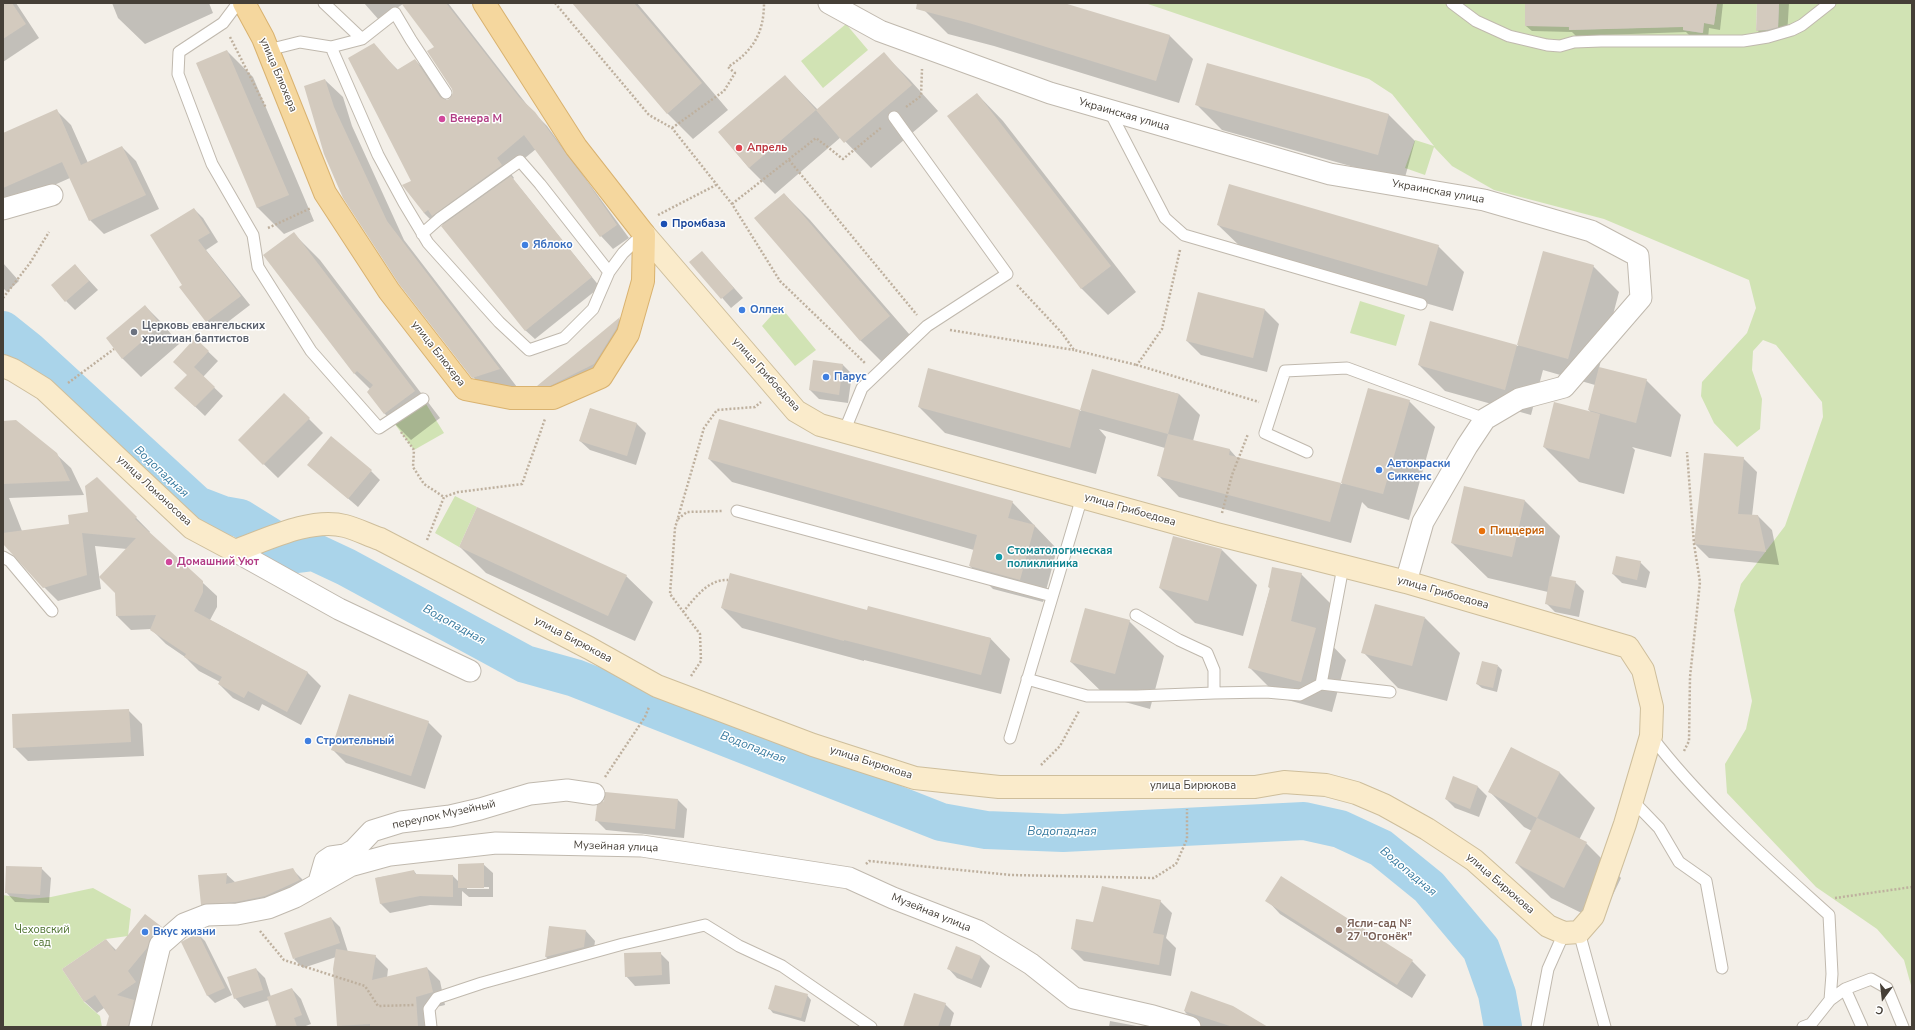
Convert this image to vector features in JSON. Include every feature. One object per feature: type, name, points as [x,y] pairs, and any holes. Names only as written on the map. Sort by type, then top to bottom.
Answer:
[{"type":"main road","name":"улица Блюхера","points":[[244,3],[268,50],[325,193],[389,290],[465,390],[511,398],[553,398],[601,377],[628,334],[643,281],[644,234]]},
{"type":"main road","points":[[484,3],[576,147],[644,234]]},
{"type":"street","name":"Украинская улица","points":[[829,3],[880,31],[1050,94],[1330,174],[1484,200],[1591,230],[1638,256],[1641,298],[1564,387],[1519,399],[1485,419],[1467,446],[1423,522],[1406,582]]},
{"type":"street","points":[[3,209],[52,195]]},
{"type":"street","name":"улица Грибоедова","points":[[644,234],[796,411],[820,425],[1216,534],[1406,582],[1628,647],[1643,670],[1652,707],[1651,736],[1632,800],[1593,916],[1572,933]]},
{"type":"street","name":"улица Ломоносова","points":[[3,366],[13,370],[44,388],[192,528],[339,609],[470,671]]},
{"type":"street","name":"улица Бирюкова","points":[[234,551],[295,529],[324,525],[344,526],[380,540],[589,648],[657,686],[813,745],[915,778],[999,787],[1255,787],[1284,782],[1326,785],[1356,793],[1384,805],[1427,829],[1474,860],[1548,926],[1572,933]]},
{"type":"street","name":"переулок Музейный","points":[[319,882],[325,861],[331,857],[345,855],[354,850],[372,831],[400,822],[450,816],[480,809],[530,794],[568,790],[594,794]]},
{"type":"street","name":"Музейная улица","points":[[140,1027],[160,946],[184,924],[207,915],[244,913],[275,905],[295,897],[319,882],[350,866],[390,855],[496,843],[642,846],[849,878],[893,898],[978,931],[1031,964],[1074,998],[1153,1016],[1190,1027]]},
{"type":"lane","points":[[238,3],[223,22],[179,52],[178,74],[212,164],[253,235],[258,267],[311,351],[379,428],[423,399]]},
{"type":"lane","points":[[324,3],[362,39]]},
{"type":"lane","points":[[1452,3],[1476,20],[1509,36],[1547,46],[1560,46],[1574,42],[1730,41],[1768,37],[1792,30],[1802,25],[1830,3]]},
{"type":"lane","points":[[268,50],[300,42],[332,47],[362,39],[395,13],[446,93]]},
{"type":"lane","points":[[332,47],[378,156],[422,234],[428,243],[499,322],[529,350],[564,338],[593,309],[609,272],[623,253],[644,234]]},
{"type":"lane","points":[[1110,112],[1164,218],[1184,235],[1421,304]]},
{"type":"lane","points":[[844,432],[862,388],[876,374],[926,326],[1007,274],[894,117]]},
{"type":"lane","points":[[422,234],[440,219],[520,162],[540,184],[609,272]]},
{"type":"lane","points":[[1307,452],[1265,433],[1285,370],[1346,368],[1485,419]]},
{"type":"lane","points":[[1010,738],[1082,497]]},
{"type":"lane","points":[[737,511],[1052,596]]},
{"type":"lane","points":[[3,557],[10,561],[52,611]]},
{"type":"lane","points":[[1321,684],[1343,567]]},
{"type":"lane","points":[[1136,615],[1179,640],[1207,653],[1214,670],[1214,692]]},
{"type":"lane","points":[[1027,679],[1087,696],[1137,696],[1214,692],[1266,692],[1300,695],[1321,684],[1390,692]]},
{"type":"lane","points":[[1651,736],[1675,767],[1713,807],[1829,915],[1832,974],[1830,1000]]},
{"type":"lane","points":[[1632,800],[1659,828],[1679,862],[1706,881],[1722,968]]},
{"type":"lane","points":[[431,1027],[429,1014],[431,1005],[437,998],[482,983],[623,944],[705,925],[739,946],[782,966],[871,1027]]},
{"type":"lane","points":[[1537,1027],[1548,969],[1572,933]]},
{"type":"lane","points":[[1572,933],[1605,1027]]},
{"type":"lane","points":[[1809,1026],[1830,1000],[1845,989],[1871,979],[1887,988],[1903,1027]]},
{"type":"lane","points":[[1845,989],[1862,1027]]},
{"type":"path","points":[[555,3],[649,115],[672,128],[732,204],[780,281],[876,374]]},
{"type":"path","points":[[672,128],[724,91],[735,73],[728,66],[744,57],[756,42],[764,11],[764,3]]},
{"type":"path","points":[[732,204],[816,138],[843,159],[921,96],[923,47]]},
{"type":"path","points":[[789,160],[926,326],[1074,350],[1137,365],[1262,403]]},
{"type":"path","points":[[674,208],[716,185]]},
{"type":"path","points":[[253,235],[315,206]]},
{"type":"path","points":[[3,298],[30,263],[49,232]]},
{"type":"path","points":[[1137,365],[1162,329],[1184,235]]},
{"type":"path","points":[[1007,274],[1062,333],[1074,350]]},
{"type":"path","points":[[81,373],[114,349]]},
{"type":"path","points":[[678,694],[702,661],[700,634],[670,594],[678,520],[704,428],[718,410],[755,407],[776,388]]},
{"type":"path","points":[[391,419],[414,450],[413,467],[424,484],[444,496],[458,492],[522,484],[553,398]]},
{"type":"path","points":[[1216,534],[1232,475],[1249,432]]},
{"type":"path","points":[[1675,767],[1690,741],[1690,677],[1700,582],[1694,544],[1687,452]]},
{"type":"path","points":[[419,560],[444,496]]},
{"type":"path","points":[[678,520],[687,512],[712,510],[737,511]]},
{"type":"path","points":[[683,612],[698,593],[720,580],[728,580]]},
{"type":"path","points":[[1020,786],[1060,746],[1087,696]]},
{"type":"path","points":[[594,794],[645,717]]},
{"type":"path","points":[[849,878],[869,861],[1011,875],[1154,878],[1176,864],[1187,839],[1187,803]]},
{"type":"path","points":[[1813,901],[1912,887]]},
{"type":"path","points":[[244,913],[284,960],[365,986],[378,1006],[431,1005]]},
{"type":"green space","points":[[1145,3],[1525,3],[1525,26],[1541,26],[1568,3],[1569,30],[1670,27],[1686,3],[1683,30],[1702,33],[1704,23],[1714,24],[1717,3],[1757,3],[1756,30],[1778,31],[1779,3],[1912,3],[1912,989],[1904,960],[1877,929],[1816,887],[1727,793],[1725,764],[1746,729],[1752,701],[1734,610],[1741,584],[1785,526],[1823,417],[1822,402],[1776,345],[1763,340],[1753,351],[1752,370],[1762,399],[1760,429],[1737,447],[1714,423],[1701,396],[1702,382],[1747,333],[1756,308],[1749,280],[1604,219],[1494,190],[1452,166],[1434,147],[1425,175],[1405,168],[1415,140],[1434,146],[1392,94],[1369,79]]},
{"type":"green space","points":[[846,24],[868,50],[823,88],[801,61]]},
{"type":"green space","points":[[1360,301],[1405,315],[1396,346],[1350,333]]},
{"type":"green space","points":[[780,306],[816,350],[795,366],[762,326]]},
{"type":"green space","points":[[423,399],[444,433],[414,450],[391,419]]},
{"type":"green space","points":[[455,496],[477,507],[459,547],[435,533]]},
{"type":"green space","name":"Чеховский сад","points":[[93,888],[131,909],[128,936],[106,939],[62,969],[84,1002],[100,1016],[102,1027],[3,1027],[3,895],[28,899],[51,897]]},
{"type":"building","points":[[3,3],[12,3],[26,24],[3,39]]},
{"type":"building","points":[[401,3],[446,3],[519,97],[535,112],[617,225],[600,237],[524,135],[497,158],[502,165],[432,216],[428,210],[424,213],[402,185],[411,181],[348,58],[374,43],[397,70],[415,59],[440,97],[446,100],[450,99],[453,93],[452,89],[427,51],[434,47]]},
{"type":"building","points":[[572,3],[634,3],[702,83],[667,114]]},
{"type":"building","points":[[917,3],[1064,3],[1170,35],[1156,81],[969,23],[916,9]]},
{"type":"building","points":[[1525,3],[1717,3],[1714,25],[1704,23],[1703,33],[1683,30],[1683,27],[1569,30],[1569,27],[1525,26]]},
{"type":"building","points":[[1757,3],[1779,3],[1778,27],[1756,31]]},
{"type":"building","points":[[227,50],[289,195],[257,208],[196,63]]},
{"type":"building","points":[[884,52],[912,85],[844,143],[816,110]]},
{"type":"building","points":[[1207,63],[1389,114],[1378,155],[1195,105]]},
{"type":"building","points":[[785,75],[816,110],[749,168],[718,132]]},
{"type":"building","points":[[325,79],[334,107],[387,221],[500,369],[472,378],[399,284],[343,198],[324,154],[304,86]]},
{"type":"building","points":[[977,93],[1111,266],[1081,289],[947,116]]},
{"type":"building","points":[[57,109],[81,165],[122,146],[146,195],[89,221],[62,162],[3,188],[3,133]]},
{"type":"building","points":[[511,176],[592,277],[525,331],[441,226]]},
{"type":"building","points":[[1229,184],[1439,245],[1427,286],[1217,225]]},
{"type":"building","points":[[784,193],[890,316],[860,341],[754,218]]},
{"type":"building","points":[[194,208],[210,233],[198,240],[241,296],[206,322],[179,287],[182,285],[150,235]]},
{"type":"building","points":[[294,232],[415,391],[384,414],[367,392],[373,385],[357,371],[354,374],[263,255]]},
{"type":"building","points":[[702,251],[734,288],[721,299],[689,262]]},
{"type":"building","points":[[1543,251],[1594,265],[1568,359],[1517,345]]},
{"type":"building","points":[[75,264],[89,281],[65,302],[51,285]]},
{"type":"building","points":[[1198,292],[1265,309],[1253,358],[1186,341]]},
{"type":"building","name":"Церковь евангельских христиан баптистов","points":[[145,305],[161,325],[122,359],[106,338]]},
{"type":"building","points":[[620,317],[616,329],[594,364],[550,386],[537,386]]},
{"type":"building","points":[[1430,321],[1517,345],[1505,390],[1418,365]]},
{"type":"building","points":[[195,338],[209,351],[194,367],[215,387],[195,407],[174,388],[187,375],[173,362]]},
{"type":"building","name":"Парус","points":[[813,360],[843,364],[839,395],[809,390]]},
{"type":"building","points":[[1599,367],[1647,379],[1636,423],[1588,410]]},
{"type":"building","points":[[928,368],[1080,410],[1070,448],[918,407]]},
{"type":"building","points":[[1092,369],[1179,394],[1168,434],[1080,410]]},
{"type":"building","points":[[1368,388],[1410,400],[1383,494],[1341,483]]},
{"type":"building","points":[[284,393],[310,418],[263,465],[238,440]]},
{"type":"building","points":[[1554,402],[1600,414],[1589,459],[1543,447]]},
{"type":"building","points":[[590,408],[637,423],[627,456],[579,441]]},
{"type":"building","points":[[719,419],[1013,501],[1008,518],[1035,525],[1020,580],[969,566],[977,535],[708,459]]},
{"type":"building","points":[[16,420],[57,453],[70,481],[3,484],[3,421]]},
{"type":"building","points":[[1168,434],[1230,449],[1229,455],[1341,483],[1330,522],[1157,476]]},
{"type":"building","points":[[331,436],[372,470],[348,499],[307,465]]},
{"type":"building","points":[[1704,453],[1744,457],[1738,514],[1758,515],[1766,552],[1694,544]]},
{"type":"building","points":[[97,477],[137,517],[135,519],[203,581],[203,592],[194,611],[308,672],[287,712],[248,691],[244,698],[218,684],[222,677],[184,657],[186,654],[150,630],[156,615],[116,616],[115,593],[99,577],[136,538],[82,533],[87,575],[43,588],[3,544],[3,533],[69,524],[68,515],[88,512],[85,486]]},
{"type":"building","points":[[1464,486],[1525,500],[1512,557],[1451,543]]},
{"type":"building","points":[[477,507],[627,575],[608,616],[459,547]]},
{"type":"building","points":[[1173,536],[1222,549],[1208,601],[1159,588]]},
{"type":"building","points":[[1616,556],[1641,561],[1637,580],[1612,574]]},
{"type":"building","points":[[1272,567],[1302,573],[1291,621],[1316,628],[1301,682],[1248,668],[1270,588],[1268,587]]},
{"type":"building","points":[[730,573],[867,610],[868,606],[991,638],[981,675],[844,641],[721,608]]},
{"type":"building","points":[[1550,576],[1576,581],[1570,609],[1545,604]]},
{"type":"building","points":[[1375,604],[1425,617],[1412,666],[1361,653]]},
{"type":"building","points":[[1085,608],[1130,620],[1115,674],[1070,662]]},
{"type":"building","points":[[1482,661],[1498,665],[1493,688],[1476,684]]},
{"type":"building","points":[[349,694],[429,721],[411,776],[331,750]]},
{"type":"building","points":[[129,709],[131,742],[13,748],[12,714]]},
{"type":"building","points":[[1511,747],[1560,772],[1537,818],[1488,792]]},
{"type":"building","points":[[1453,776],[1478,786],[1470,809],[1445,799]]},
{"type":"building","points":[[605,792],[678,799],[675,829],[595,821],[597,805],[604,801]]},
{"type":"building","points":[[1537,818],[1587,842],[1564,888],[1515,863]]},
{"type":"building","points":[[484,863],[484,888],[458,888],[458,864]]},
{"type":"building","points":[[6,866],[42,867],[40,895],[5,893]]},
{"type":"building","points":[[293,868],[300,880],[265,896],[236,902],[201,905],[198,875],[227,873],[226,884]]},
{"type":"building","points":[[414,870],[415,874],[453,875],[453,897],[420,896],[380,904],[375,878]]},
{"type":"building","name":"Ясли-сад № 27 \"Огонёк\"","points":[[1281,876],[1413,960],[1397,985],[1265,901]]},
{"type":"building","points":[[1102,886],[1161,900],[1153,933],[1164,935],[1159,965],[1071,949],[1076,919],[1093,922]]},
{"type":"building","points":[[145,914],[162,927],[152,936],[147,948],[128,971],[136,982],[117,995],[134,1000],[128,1027],[106,1027],[109,1016],[95,995],[84,1002],[62,969],[106,939],[115,951]]},
{"type":"building","points":[[331,917],[340,943],[293,959],[284,933]]},
{"type":"building","points":[[549,926],[586,930],[584,947],[545,957]]},
{"type":"building","points":[[198,933],[225,988],[207,996],[181,942]]},
{"type":"building","points":[[956,946],[981,956],[972,979],[947,969]]},
{"type":"building","points":[[336,949],[376,955],[372,980],[427,967],[433,992],[416,997],[418,1027],[370,1027],[370,1024],[337,1026],[333,969]]},
{"type":"building","points":[[661,952],[662,975],[625,977],[624,953]]},
{"type":"building","points":[[256,968],[263,990],[234,999],[227,977]]},
{"type":"building","points":[[775,985],[808,994],[801,1018],[768,1009]]},
{"type":"building","points":[[292,988],[302,1015],[294,1018],[297,1027],[277,1027],[267,997]]},
{"type":"building","points":[[1191,991],[1233,1006],[1268,1027],[1233,1027],[1184,1011]]},
{"type":"building","points":[[914,993],[946,1003],[938,1027],[903,1027]]},
{"type":"waterway","name":"Водопадная","points":[[3,330],[28,350],[197,505],[223,515],[240,518],[298,554],[314,552],[346,567],[525,664],[575,678],[941,822],[986,830],[1063,833],[1304,821],[1340,829],[1381,848],[1429,887],[1481,949],[1497,994],[1503,1027]]},
{"type":"place","name":"Венера М","points":[[442,119]]},
{"type":"place","name":"Апрель","points":[[739,148]]},
{"type":"place","name":"Промбаза","points":[[664,224]]},
{"type":"place","name":"Яблоко","points":[[525,245]]},
{"type":"place","name":"Олпек","points":[[742,310]]},
{"type":"place","name":"Церковь евангельских христиан баптистов","points":[[134,332]]},
{"type":"place","name":"Парус","points":[[826,377]]},
{"type":"place","name":"Автокраски Сиккенс","points":[[1379,470]]},
{"type":"place","name":"Пиццерия","points":[[1482,531]]},
{"type":"place","name":"Стоматологическая поликлиника","points":[[999,557]]},
{"type":"place","name":"Домашний Уют","points":[[169,562]]},
{"type":"place","name":"Строительный","points":[[308,741]]},
{"type":"place","name":"Ясли-сад № 27 \"Огонёк\"","points":[[1339,930]]},
{"type":"place","name":"Вкус жизни","points":[[145,932]]}]
